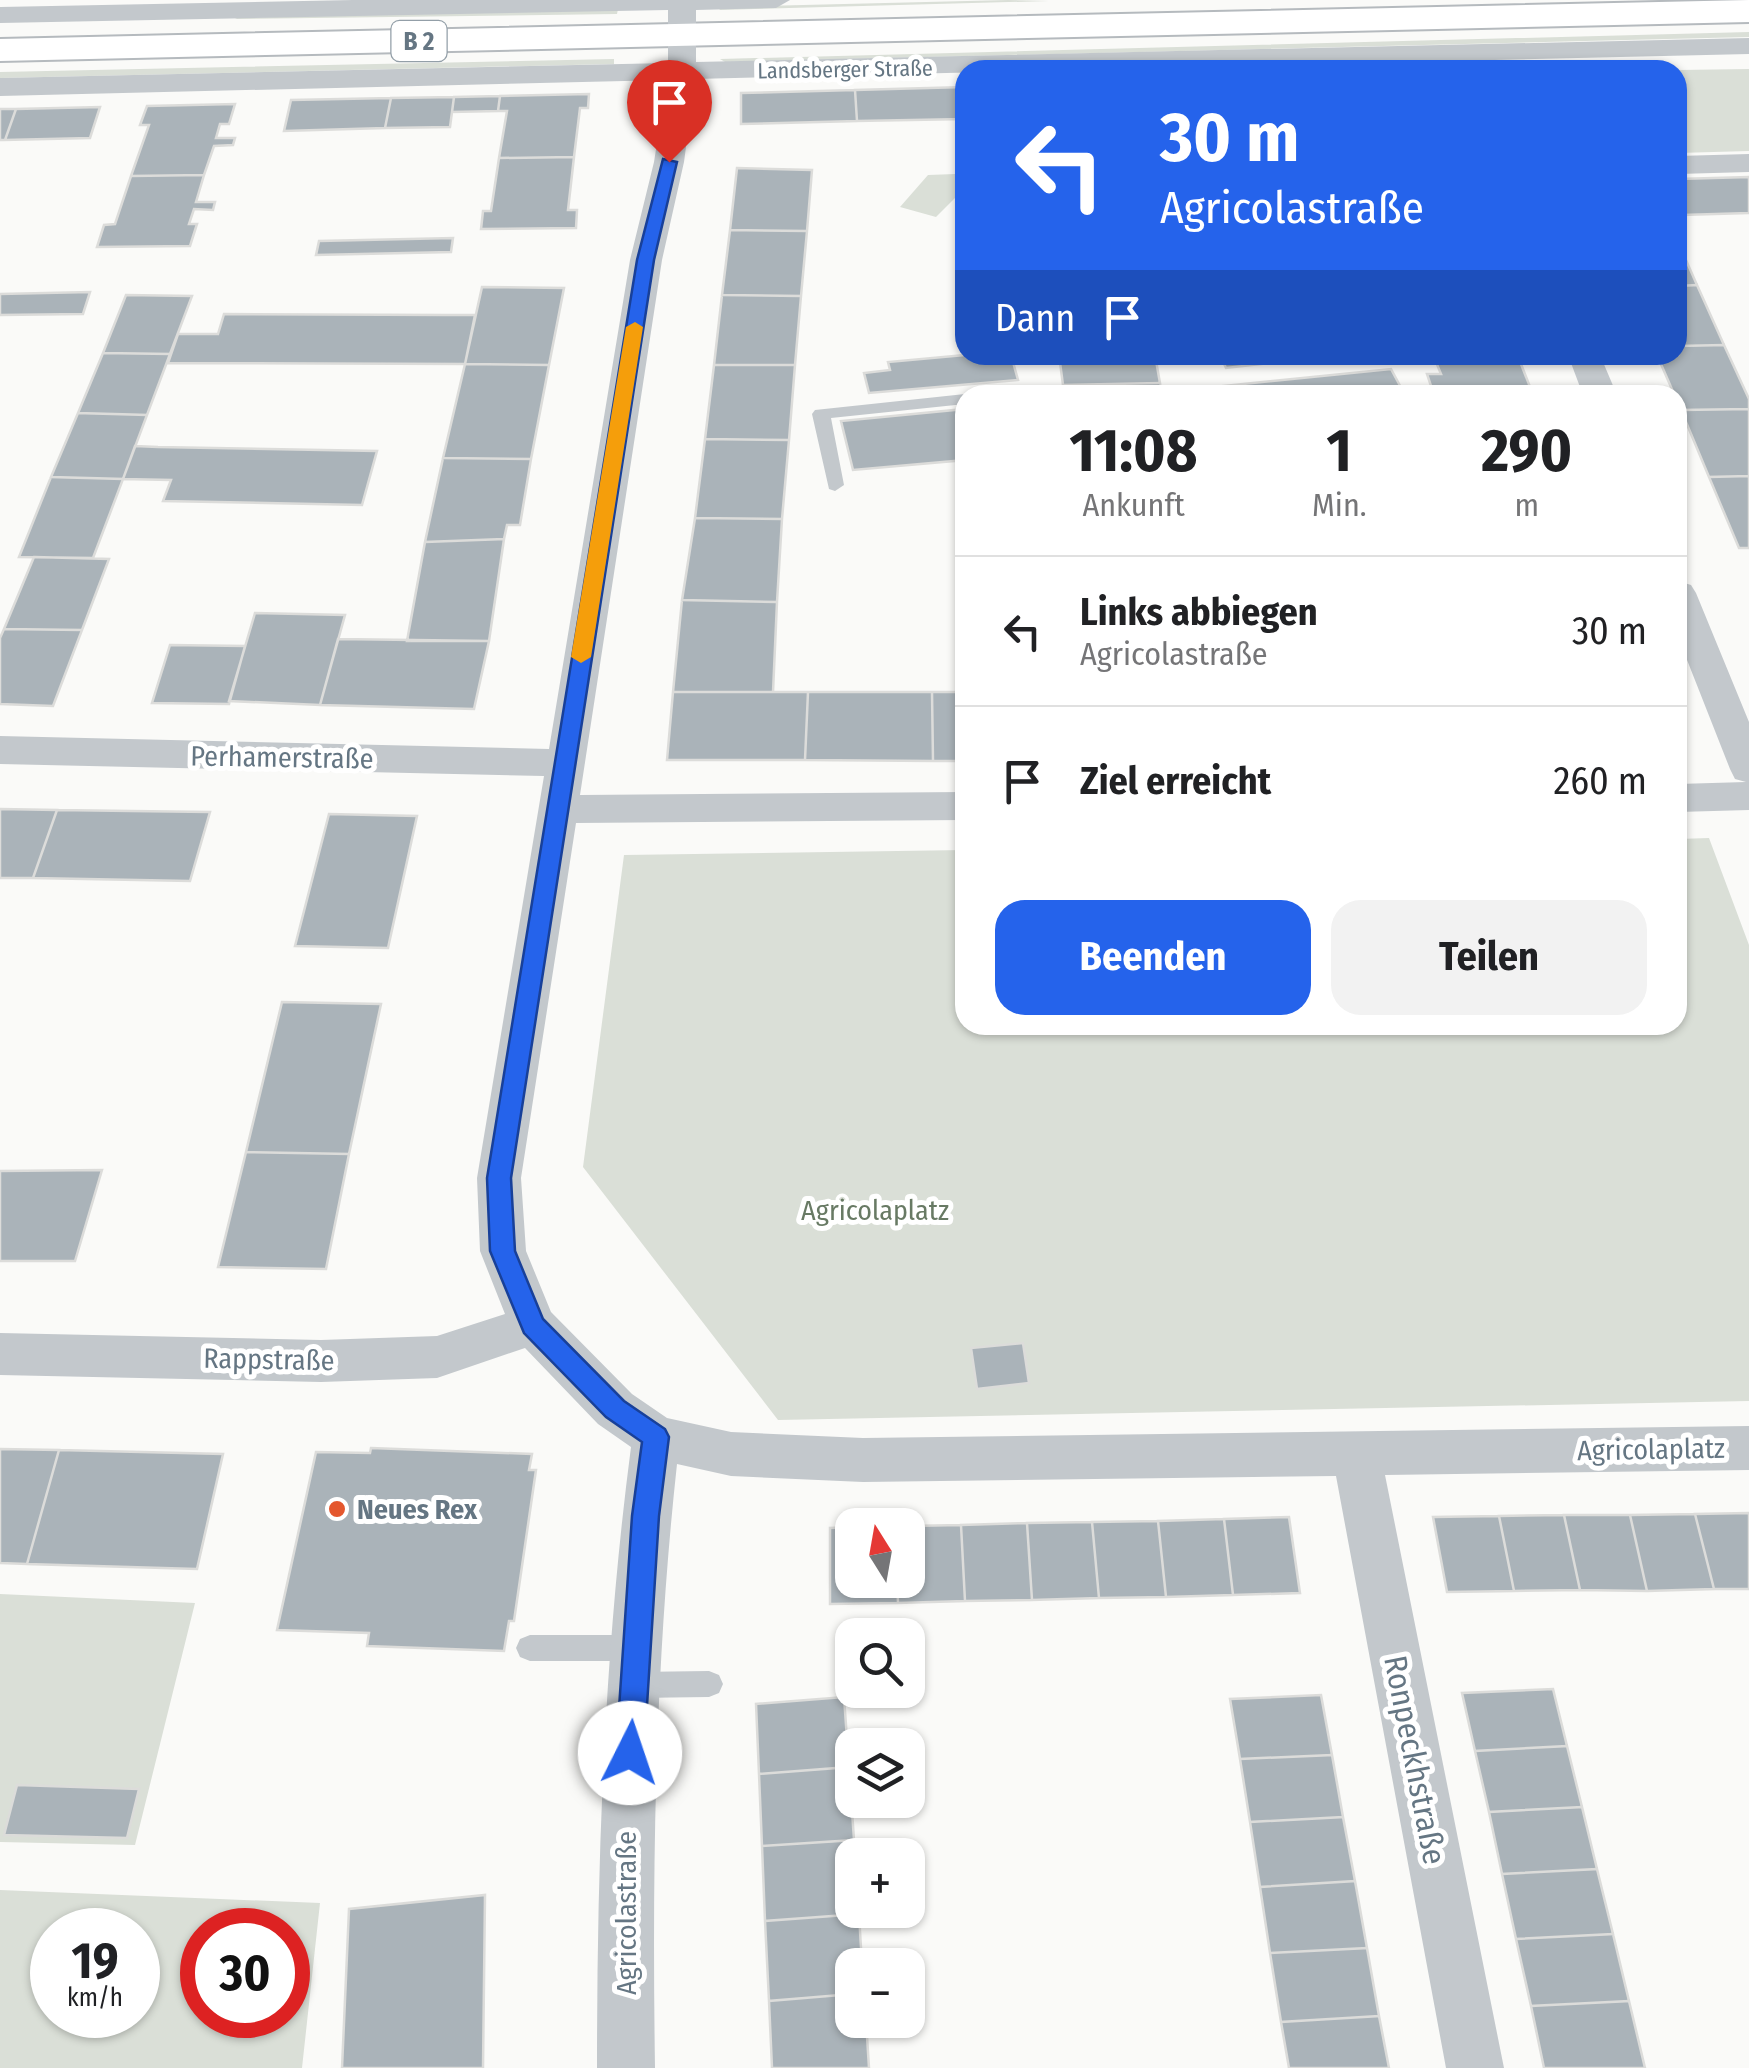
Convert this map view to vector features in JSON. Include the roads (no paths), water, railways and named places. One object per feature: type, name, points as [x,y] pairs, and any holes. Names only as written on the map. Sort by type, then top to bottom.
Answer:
[{"type":"main road","name":"Landsberger Straße","points":[[0,50],[1749,11]]},
{"type":"street","name":"Landsberger Straße","points":[[0,87],[682,37],[776,0]]},
{"type":"street","name":"Landsberger Straße","points":[[0,15],[222,5],[1020,60]]},
{"type":"street","points":[[656,1437],[615,1409],[533,1326],[502,1251],[499,1178],[646,260],[669,162],[682,37]]},
{"type":"street","name":"Landsberger Straße","points":[[1505,60],[1749,46]]},
{"type":"street","points":[[1687,165],[1749,163]]},
{"type":"street","points":[[1687,615],[1749,769]]},
{"type":"street","name":"Perhamerstraße","points":[[0,750],[561,786],[955,806]]},
{"type":"street","points":[[1687,798],[1749,796]]},
{"type":"street","name":"Rappstraße","points":[[0,1354],[321,1362],[436,1357],[533,1326]]},
{"type":"street","name":"Agricolaplatz","points":[[656,1437],[731,1454],[863,1460],[1749,1448]]},
{"type":"street","name":"Agricolastraße","points":[[626,2068],[624,1856],[645,1516],[656,1437]]},
{"type":"street","name":"Ronpeckhstraße","points":[[1356,1452],[1475,2068]]},
{"type":"lane","points":[[834,486],[821,414],[955,400]]},
{"type":"lane","points":[[530,1648],[710,1684]]},
{"type":"place","name":"Neues Rex","points":[[337,1509]]}]
